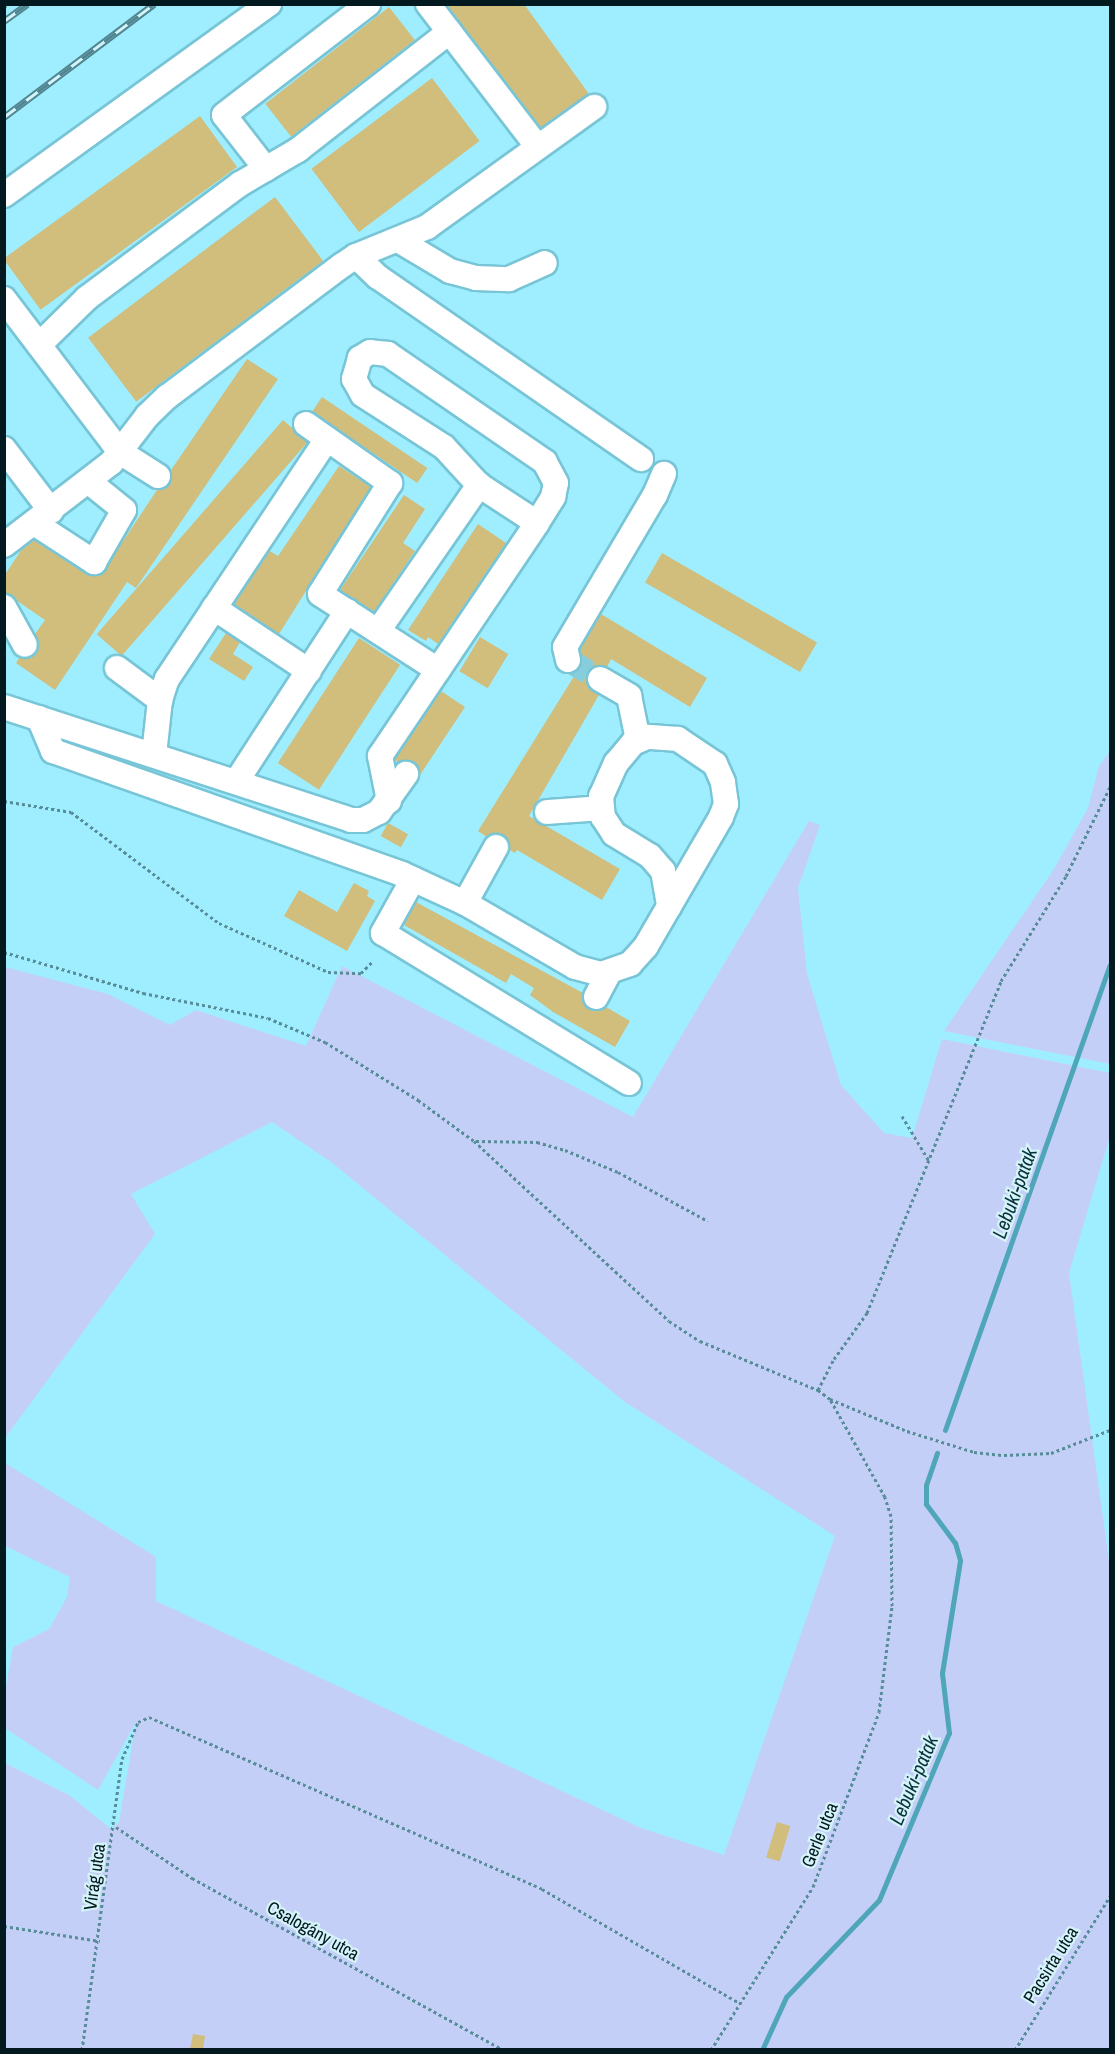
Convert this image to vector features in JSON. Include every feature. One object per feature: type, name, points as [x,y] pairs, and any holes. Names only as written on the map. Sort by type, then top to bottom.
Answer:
[{"type":"street","points":[[4,195],[270,4]]},
{"type":"street","points":[[266,169],[224,115],[368,4]]},
{"type":"street","points":[[428,4],[537,146]]},
{"type":"street","points":[[39,345],[87,298],[240,184],[298,150],[450,32]]},
{"type":"street","points":[[4,545],[88,482],[120,452],[160,403],[356,256],[427,227],[594,107]]},
{"type":"street","points":[[398,240],[450,271],[476,279],[509,279],[545,263]]},
{"type":"street","points":[[356,256],[378,277],[641,459]]},
{"type":"street","points":[[4,299],[120,452],[158,476]]},
{"type":"street","points":[[389,801],[380,756],[537,523],[556,489],[550,466],[388,354],[370,352],[360,358],[354,371],[359,391],[444,447],[479,485],[537,523]]},
{"type":"street","points":[[306,424],[390,483],[320,594],[438,670]]},
{"type":"street","points":[[154,755],[160,699],[167,679],[327,439]]},
{"type":"street","points":[[4,449],[42,517],[94,562],[124,510],[88,482]]},
{"type":"street","points":[[568,660],[565,647],[655,495],[664,474]]},
{"type":"street","points":[[378,631],[479,485]]},
{"type":"street","points":[[4,607],[25,645]]},
{"type":"street","points":[[214,608],[309,671]]},
{"type":"street","points":[[236,782],[347,611]]},
{"type":"street","points":[[117,668],[160,699]]},
{"type":"street","points":[[600,679],[629,696],[638,740]]},
{"type":"street","points":[[4,707],[351,820],[372,816],[389,801],[406,774]]},
{"type":"street","points":[[39,718],[53,751],[413,879],[465,903],[575,967],[593,974],[608,974],[637,957],[669,906],[726,804],[723,782],[715,764],[678,739],[658,736],[638,740],[616,762],[603,787],[601,808],[614,834],[650,856],[667,880],[669,906]]},
{"type":"street","points":[[548,813],[601,808]]},
{"type":"street","points":[[465,903],[496,847]]},
{"type":"street","points":[[650,856],[678,859],[702,849]]},
{"type":"street","points":[[413,879],[383,933],[629,1083]]},
{"type":"street","points":[[596,997],[608,974]]},
{"type":"path","points":[[818,1390],[834,1359],[867,1313],[1001,981],[1066,876],[1110,787]]},
{"type":"path","points":[[4,801],[71,812],[219,923],[328,972],[361,973],[373,961]]},
{"type":"path","points":[[4,952],[143,993],[268,1018],[325,1042],[418,1100],[474,1141],[669,1321],[699,1341],[818,1390],[830,1399],[907,1431],[994,1454],[1051,1453],[1110,1430]]},
{"type":"path","points":[[902,1116],[929,1161]]},
{"type":"path","points":[[474,1141],[537,1142],[565,1150],[618,1172],[708,1221]]},
{"type":"path","name":"Gerle utca","points":[[711,2049],[738,2002],[813,1887],[840,1824],[879,1712],[892,1606],[891,1516],[885,1497],[830,1399]]},
{"type":"path","name":"Virág utca","points":[[82,2049],[116,1827],[122,1759],[138,1722],[149,1718],[543,1889],[738,2002]]},
{"type":"path","name":"Csalogány utca","points":[[116,1827],[192,1878],[503,2049]]},
{"type":"path","name":"Pacsirta utca","points":[[1015,2049],[1110,1896]]},
{"type":"path","points":[[4,1926],[100,1941]]},
{"type":"shaded area","points":[[1110,751],[1110,1064],[944,1031],[1054,869],[1088,808],[1099,766]]},
{"type":"shaded area","points":[[809,821],[820,825],[798,888],[807,974],[841,1085],[884,1133],[912,1138],[942,1039],[1110,1073],[1110,1136],[1069,1273],[1110,1568],[1110,2049],[5,2049],[5,1763],[69,1795],[111,1829],[119,1822],[136,1722],[98,1790],[5,1728],[5,1693],[13,1647],[49,1629],[67,1597],[70,1577],[5,1546],[5,1463],[156,1557],[156,1601],[641,1828],[724,1855],[835,1536],[625,1402],[331,1162],[272,1122],[131,1194],[155,1234],[5,1438],[5,967],[108,994],[170,1025],[196,1010],[306,1046],[342,966],[633,1117]]},
{"type":"building","points":[[446,4],[524,4],[589,94],[541,128]]},
{"type":"building","points":[[389,7],[415,40],[291,137],[265,104]]},
{"type":"building","points":[[432,78],[480,141],[359,232],[311,169]]},
{"type":"building","points":[[200,116],[237,167],[40,310],[4,258]]},
{"type":"building","points":[[275,197],[323,261],[136,402],[88,338]]},
{"type":"building","points":[[247,359],[278,379],[136,588],[127,582],[55,690],[16,663],[19,658],[31,658],[37,653],[39,645],[35,634],[45,620],[4,592],[4,576],[22,549],[34,540],[86,574],[101,574],[157,490],[170,484],[171,470]]},
{"type":"building","points":[[322,397],[427,468],[417,483],[312,412]]},
{"type":"building","points":[[283,420],[308,442],[122,656],[97,634]]},
{"type":"building","points":[[339,466],[371,487],[279,634],[234,604],[270,551],[278,556]]},
{"type":"building","points":[[404,495],[425,509],[403,543],[415,551],[374,612],[340,590]]},
{"type":"building","points":[[478,524],[506,543],[438,644],[428,637],[426,641],[408,630]]},
{"type":"building","points":[[662,553],[817,642],[800,672],[645,582]]},
{"type":"building","points":[[601,614],[707,678],[690,707],[611,659],[607,667],[594,666],[587,672],[587,686],[599,695],[529,816],[620,869],[602,900],[517,850],[515,853],[510,850],[502,834],[487,837],[478,831],[581,665],[580,649]]},
{"type":"building","points":[[226,633],[240,642],[233,654],[253,667],[244,681],[209,659]]},
{"type":"building","points":[[480,637],[508,654],[488,688],[459,671]]},
{"type":"building","points":[[359,638],[400,665],[319,790],[278,763]]},
{"type":"building","points":[[441,691],[465,707],[420,775],[414,762],[398,763],[395,759]]},
{"type":"building","points":[[388,823],[408,834],[401,847],[381,836]]},
{"type":"building","points":[[354,883],[369,891],[367,896],[375,901],[347,951],[284,916],[299,890],[337,912]]},
{"type":"building","points":[[416,902],[583,993],[584,1004],[589,1009],[597,1011],[606,1007],[630,1021],[615,1047],[553,1012],[530,995],[534,988],[511,974],[506,983],[404,925]]},
{"type":"building","points":[[777,1822],[790,1826],[780,1861],[766,1857]]},
{"type":"building","points":[[193,2034],[205,2036],[203,2049],[190,2049]]},
{"type":"waterway","name":"Lebuki-patak","points":[[945,1430],[1110,965]]},
{"type":"waterway","name":"Lebuki-patak","points":[[762,2050],[786,1997],[879,1900],[949,1733],[942,1673],[960,1560],[955,1543],[926,1504],[926,1485],[937,1453]]},
{"type":"tunnel","points":[[568,660],[600,679]]},
{"type":"railway","points":[[4,21],[27,4]]},
{"type":"railway","points":[[4,117],[154,4]]}]
